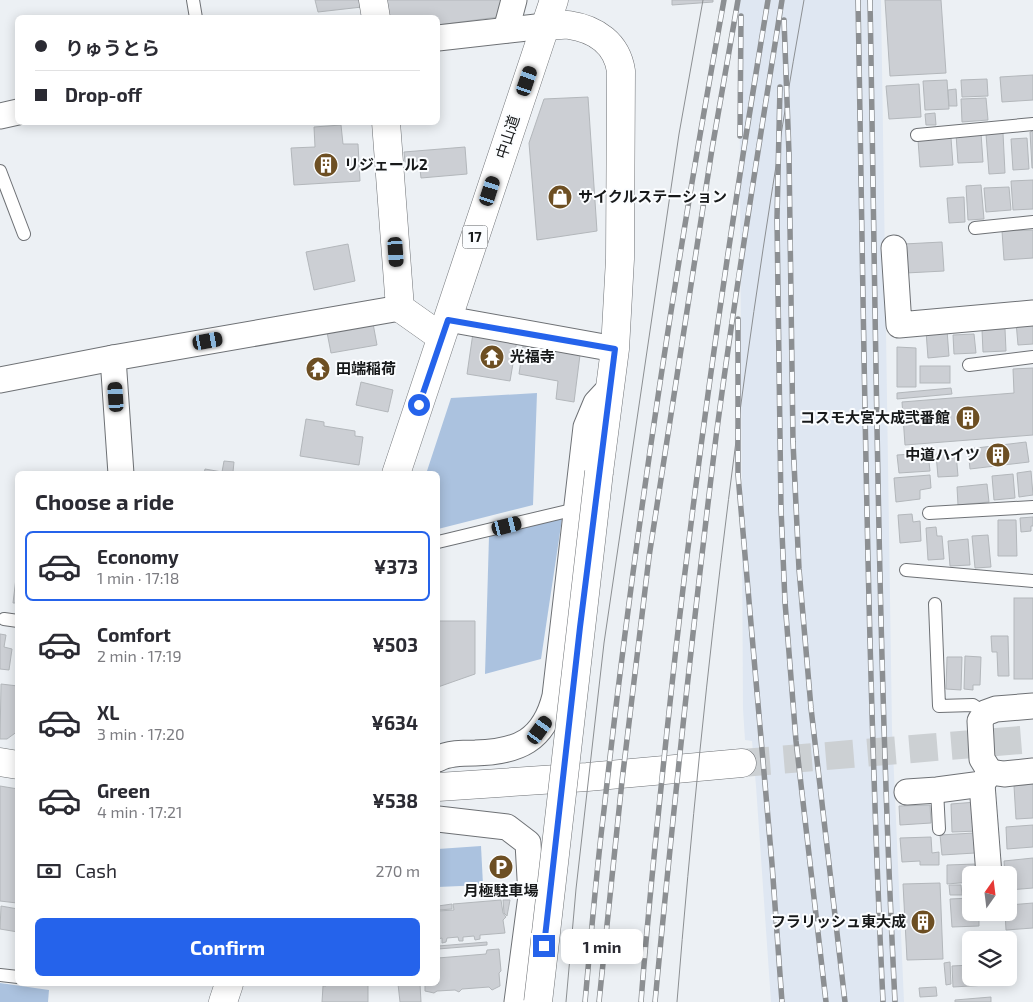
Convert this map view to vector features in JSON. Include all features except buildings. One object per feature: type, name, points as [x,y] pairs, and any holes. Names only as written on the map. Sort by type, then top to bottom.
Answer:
[{"type":"main road","points":[[373,0],[376,15]]},
{"type":"main road","name":"中山道","points":[[397,471],[554,0]]},
{"type":"main road","points":[[538,1002],[615,349],[620,259],[622,71],[619,60],[608,42],[587,31],[569,25],[545,26]]},
{"type":"main road","points":[[386,125],[400,308],[444,328]]},
{"type":"main road","points":[[0,762],[15,764]]},
{"type":"main road","points":[[440,787],[587,777],[742,763]]},
{"type":"main road","points":[[223,1002],[228,986]]},
{"type":"street","points":[[506,30],[514,0]]},
{"type":"street","points":[[440,38],[545,26]]},
{"type":"street","points":[[0,116],[15,113]]},
{"type":"street","points":[[894,248],[899,325],[1033,313]]},
{"type":"street","points":[[0,380],[113,358],[400,308]]},
{"type":"street","points":[[444,328],[615,349]]},
{"type":"street","points":[[113,358],[121,471]]},
{"type":"street","points":[[440,758],[455,754],[490,752],[522,745],[540,730],[552,710],[586,427],[596,403],[609,389]]},
{"type":"street","points":[[989,866],[986,778],[982,759],[980,721],[985,714],[996,709],[1033,706]]},
{"type":"street","points":[[907,792],[937,790],[1004,774],[1033,771]]},
{"type":"street","points":[[440,819],[507,827],[528,843],[531,896],[518,1002]]},
{"type":"lane","points":[[194,0],[196,15]]},
{"type":"lane","points":[[917,135],[1033,124]]},
{"type":"lane","points":[[0,171],[24,234]]},
{"type":"lane","points":[[975,228],[1033,222]]},
{"type":"lane","points":[[969,365],[1033,358]]},
{"type":"lane","points":[[929,513],[1033,507]]},
{"type":"lane","points":[[440,542],[576,509]]},
{"type":"lane","points":[[906,570],[1033,581]]},
{"type":"lane","points":[[935,604],[939,706],[974,705],[985,714]]},
{"type":"lane","points":[[4,619],[15,621]]},
{"type":"lane","points":[[937,790],[939,829]]},
{"type":"lane","points":[[0,975],[15,977]]},
{"type":"shaded area","points":[[739,0],[881,0],[892,729],[904,1002],[771,1002],[752,741],[745,740],[743,709]]},
{"type":"shaded area","points":[[537,393],[533,505],[440,528],[440,471],[427,471],[451,398]]},
{"type":"shaded area","points":[[562,519],[541,659],[485,674],[489,536]]},
{"type":"shaded area","points":[[481,846],[483,885],[440,887],[440,849]]},
{"type":"shaded area","points":[[0,983],[49,990],[48,1002],[0,1002]]},
{"type":"tunnel","points":[[742,763],[1033,739]]},
{"type":"tram line","points":[[566,1002],[576,889],[604,643],[679,134],[703,0]]},
{"type":"tram line","points":[[677,1002],[713,625],[763,249],[804,0]]},
{"type":"railway","points":[[585,1002],[601,834],[642,505],[672,303],[724,0]]},
{"type":"railway","points":[[599,1002],[622,781],[649,557],[712,149],[738,0]]},
{"type":"railway","points":[[641,1002],[648,914],[676,648],[696,485],[742,161],[768,0]]},
{"type":"railway","points":[[655,1002],[699,578],[716,437],[739,273],[782,0]]},
{"type":"railway","points":[[858,0],[873,752],[883,1002]]},
{"type":"railway","points":[[870,0],[881,626],[895,1002]]},
{"type":"railway","points":[[740,136],[741,16]]},
{"type":"railway","points":[[784,20],[789,154],[793,442],[799,569],[811,708],[845,1002]]},
{"type":"railway","points":[[780,87],[777,218],[781,509],[785,602],[796,741],[826,1002]]},
{"type":"railway","points":[[738,319],[738,475],[772,864],[782,1002]]},
{"type":"place","name":"リジェール2","points":[[326,165]]},
{"type":"place","name":"サイクルステーション","points":[[560,197]]},
{"type":"place","name":"光福寺","points":[[492,357]]},
{"type":"place","name":"田端稲荷","points":[[318,369]]},
{"type":"place","name":"コスモ大宮大成弐番館","points":[[968,418]]},
{"type":"place","name":"中道ハイツ","points":[[998,455]]},
{"type":"place","name":"月極駐車場","points":[[501,867]]},
{"type":"place","name":"フラリッシュ東大成","points":[[923,922]]},
{"type":"route","points":[[419,405],[448,320],[615,349],[580,627],[544,946]]}]
